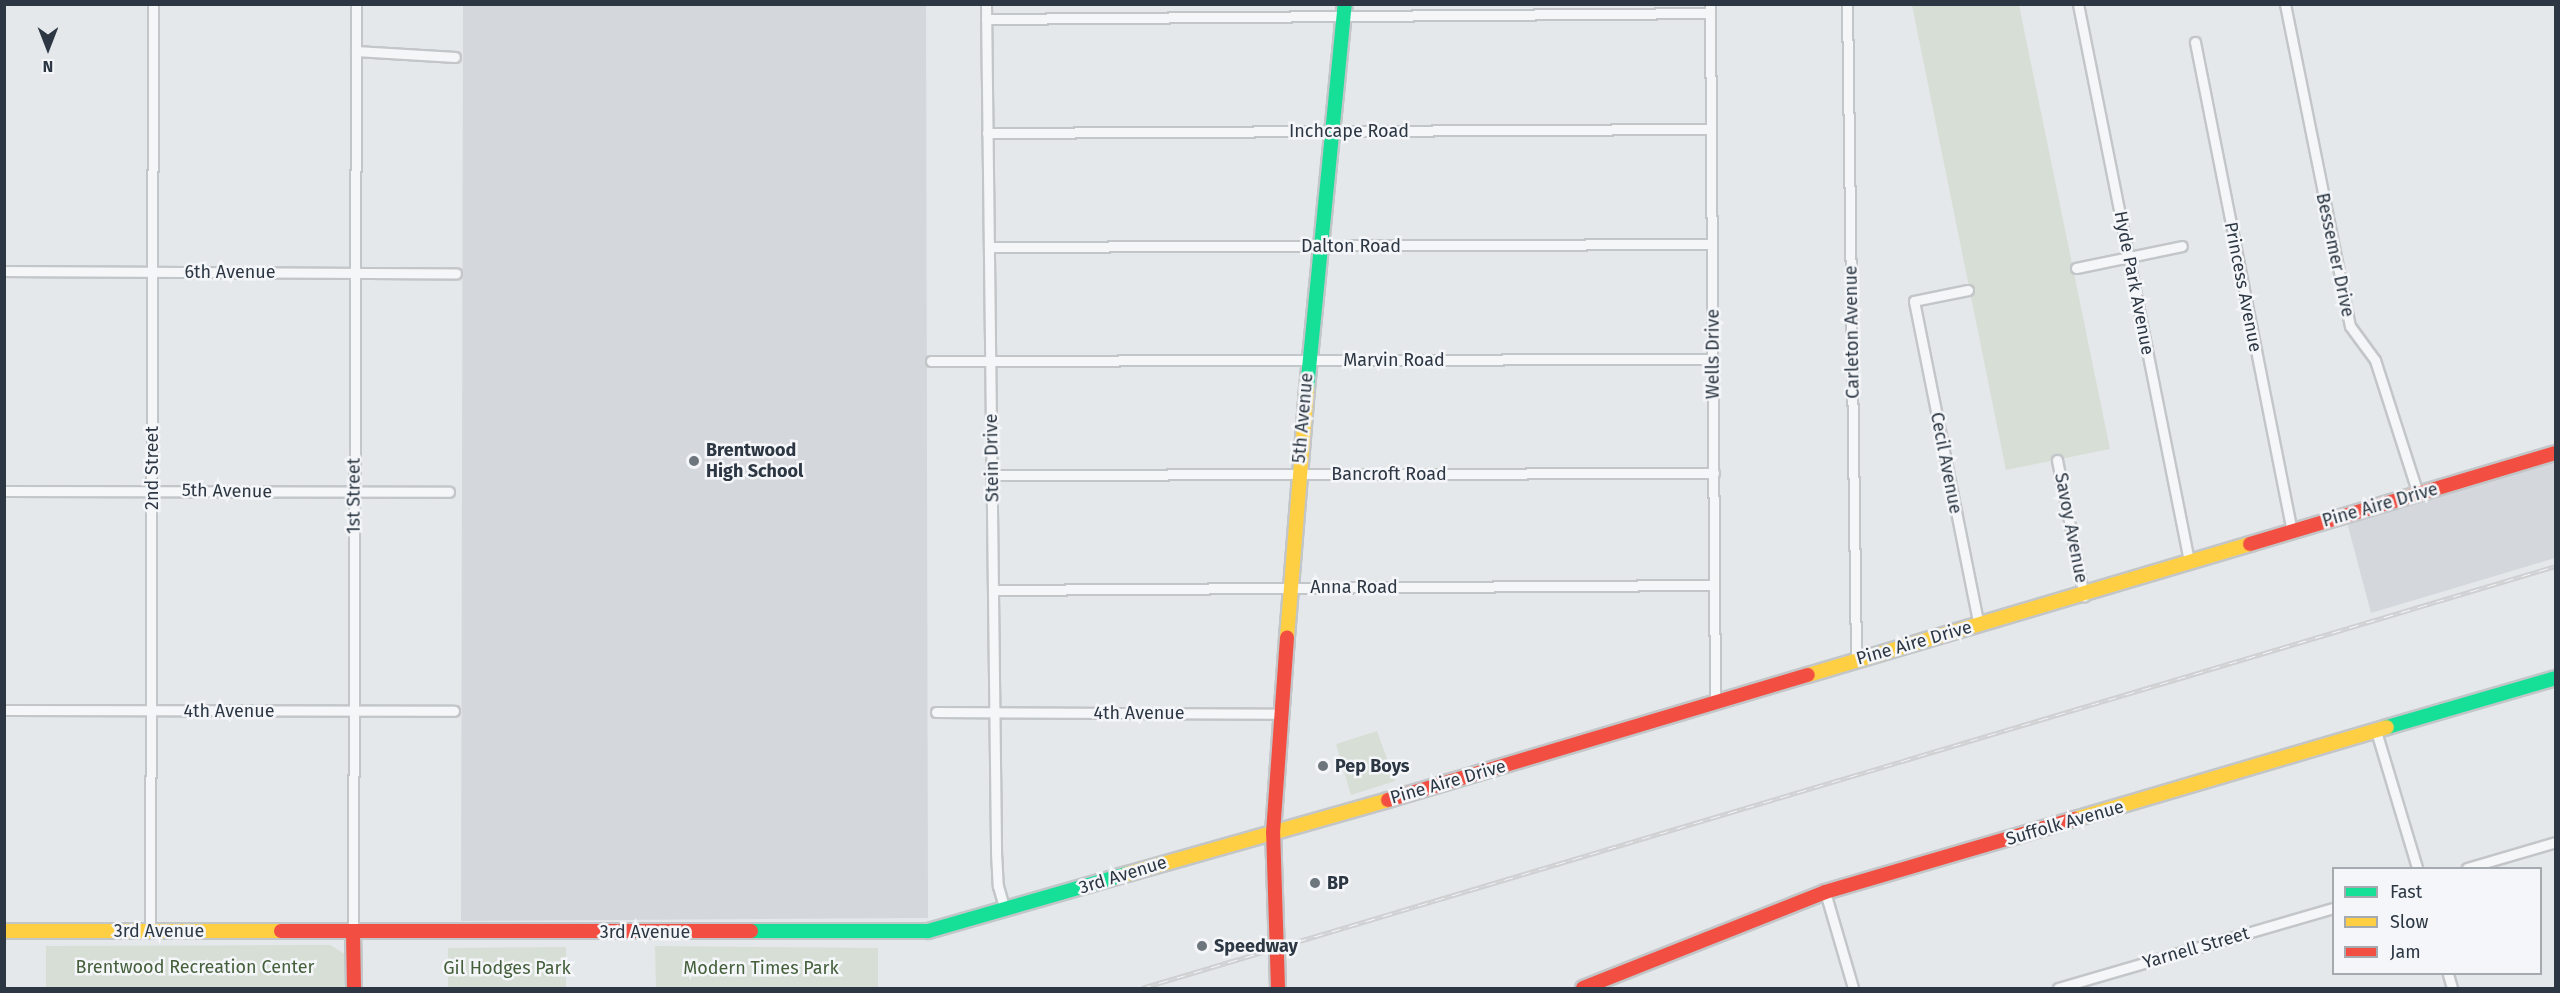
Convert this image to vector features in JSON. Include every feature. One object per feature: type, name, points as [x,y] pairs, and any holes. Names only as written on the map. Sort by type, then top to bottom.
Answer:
[{"type":"street","name":"2nd Street","points":[[150,932],[153,4]]},
{"type":"street","name":"1st Street","points":[[354,988],[353,272],[356,4]]},
{"type":"street","name":"Stein Drive","points":[[986,4],[996,852],[998,886],[1005,910]]},
{"type":"street","name":"Carleton Avenue","points":[[1847,4],[1856,660]]},
{"type":"street","name":"Hyde Park Avenue","points":[[2078,4],[2189,561]]},
{"type":"street","name":"Bessemer Drive","points":[[2285,4],[2350,326],[2375,360],[2418,494]]},
{"type":"street","points":[[986,19],[1345,10],[1710,9]]},
{"type":"street","name":"Wells Drive","points":[[1710,9],[1715,702]]},
{"type":"street","name":"5th Avenue","points":[[1278,988],[1273,833],[1298,474],[1318,246],[1345,10]]},
{"type":"street","name":"Princess Avenue","points":[[2195,42],[2292,531]]},
{"type":"street","points":[[356,51],[455,57]]},
{"type":"street","name":"Inchcape Road","points":[[987,133],[1711,129]]},
{"type":"street","name":"Dalton Road","points":[[990,247],[1712,244]]},
{"type":"street","points":[[2076,268],[2182,246]]},
{"type":"street","name":"6th Avenue","points":[[4,271],[456,273]]},
{"type":"street","name":"Cecil Avenue","points":[[1968,290],[1914,302],[1979,625]]},
{"type":"street","name":"Marvin Road","points":[[931,361],[1713,359]]},
{"type":"street","name":"Pine Aire Drive","points":[[1273,833],[1856,660],[2084,596],[2189,561],[2556,453]]},
{"type":"street","name":"Savoy Avenue","points":[[2057,460],[2084,596]]},
{"type":"street","name":"Bancroft Road","points":[[992,475],[1713,473]]},
{"type":"street","name":"5th Avenue","points":[[4,491],[449,492]]},
{"type":"street","name":"Anna Road","points":[[994,590],[1714,585]]},
{"type":"street","name":"Suffolk Avenue","points":[[1583,988],[1825,892],[2556,678]]},
{"type":"street","name":"4th Avenue","points":[[4,710],[454,711]]},
{"type":"street","name":"4th Avenue","points":[[936,712],[1282,714]]},
{"type":"street","points":[[2376,731],[2417,867]]},
{"type":"street","name":"3rd Avenue","points":[[4,931],[928,931],[1273,833]]},
{"type":"street","points":[[2470,867],[2556,842]]},
{"type":"street","points":[[1825,892],[1854,988]]},
{"type":"street","name":"Yarnell Street","points":[[2058,988],[2332,909]]},
{"type":"shaded area","name":"Brentwood High School","points":[[463,5],[926,5],[928,918],[461,921]]},
{"type":"shaded area","points":[[2555,453],[2555,558],[2371,613],[2345,515]]},
{"type":"green space","points":[[1912,5],[2019,5],[2110,449],[2006,470]]},
{"type":"green space","points":[[1377,731],[1395,781],[1351,795],[1336,744]]},
{"type":"green space","name":"Brentwood Recreation Center","points":[[330,945],[345,954],[345,988],[46,988],[46,946]]},
{"type":"green space","name":"Modern Times Park","points":[[655,946],[878,948],[878,988],[656,988]]},
{"type":"green space","name":"Gil Hodges Park","points":[[566,947],[566,988],[448,988],[448,948]]},
{"type":"railway","points":[[1142,988],[2556,566]]},
{"type":"traffic: fast","points":[[1307,389],[1345,4]]},
{"type":"traffic: fast","points":[[2387,727],[2556,678]]},
{"type":"traffic: fast","points":[[751,931],[928,931],[1127,874]]},
{"type":"traffic: slow","points":[[1287,637],[1307,389]]},
{"type":"traffic: slow","points":[[1808,675],[2250,544]]},
{"type":"traffic: slow","points":[[2075,819],[2387,727]]},
{"type":"traffic: slow","points":[[1127,874],[1388,800]]},
{"type":"traffic: slow","points":[[4,931],[281,931]]},
{"type":"traffic: jam","points":[[2250,544],[2556,453]]},
{"type":"traffic: jam","points":[[1278,988],[1273,833],[1287,637]]},
{"type":"traffic: jam","points":[[1388,800],[1808,675]]},
{"type":"traffic: jam","points":[[1583,988],[1825,892],[2075,819]]},
{"type":"traffic: jam","points":[[281,931],[751,931]]},
{"type":"traffic: jam","points":[[353,931],[354,988]]},
{"type":"place","name":"Brentwood High School","points":[[694,461]]},
{"type":"place","name":"Pep Boys","points":[[1323,766]]},
{"type":"place","name":"BP","points":[[1315,883]]},
{"type":"place","name":"Speedway","points":[[1202,946]]}]
